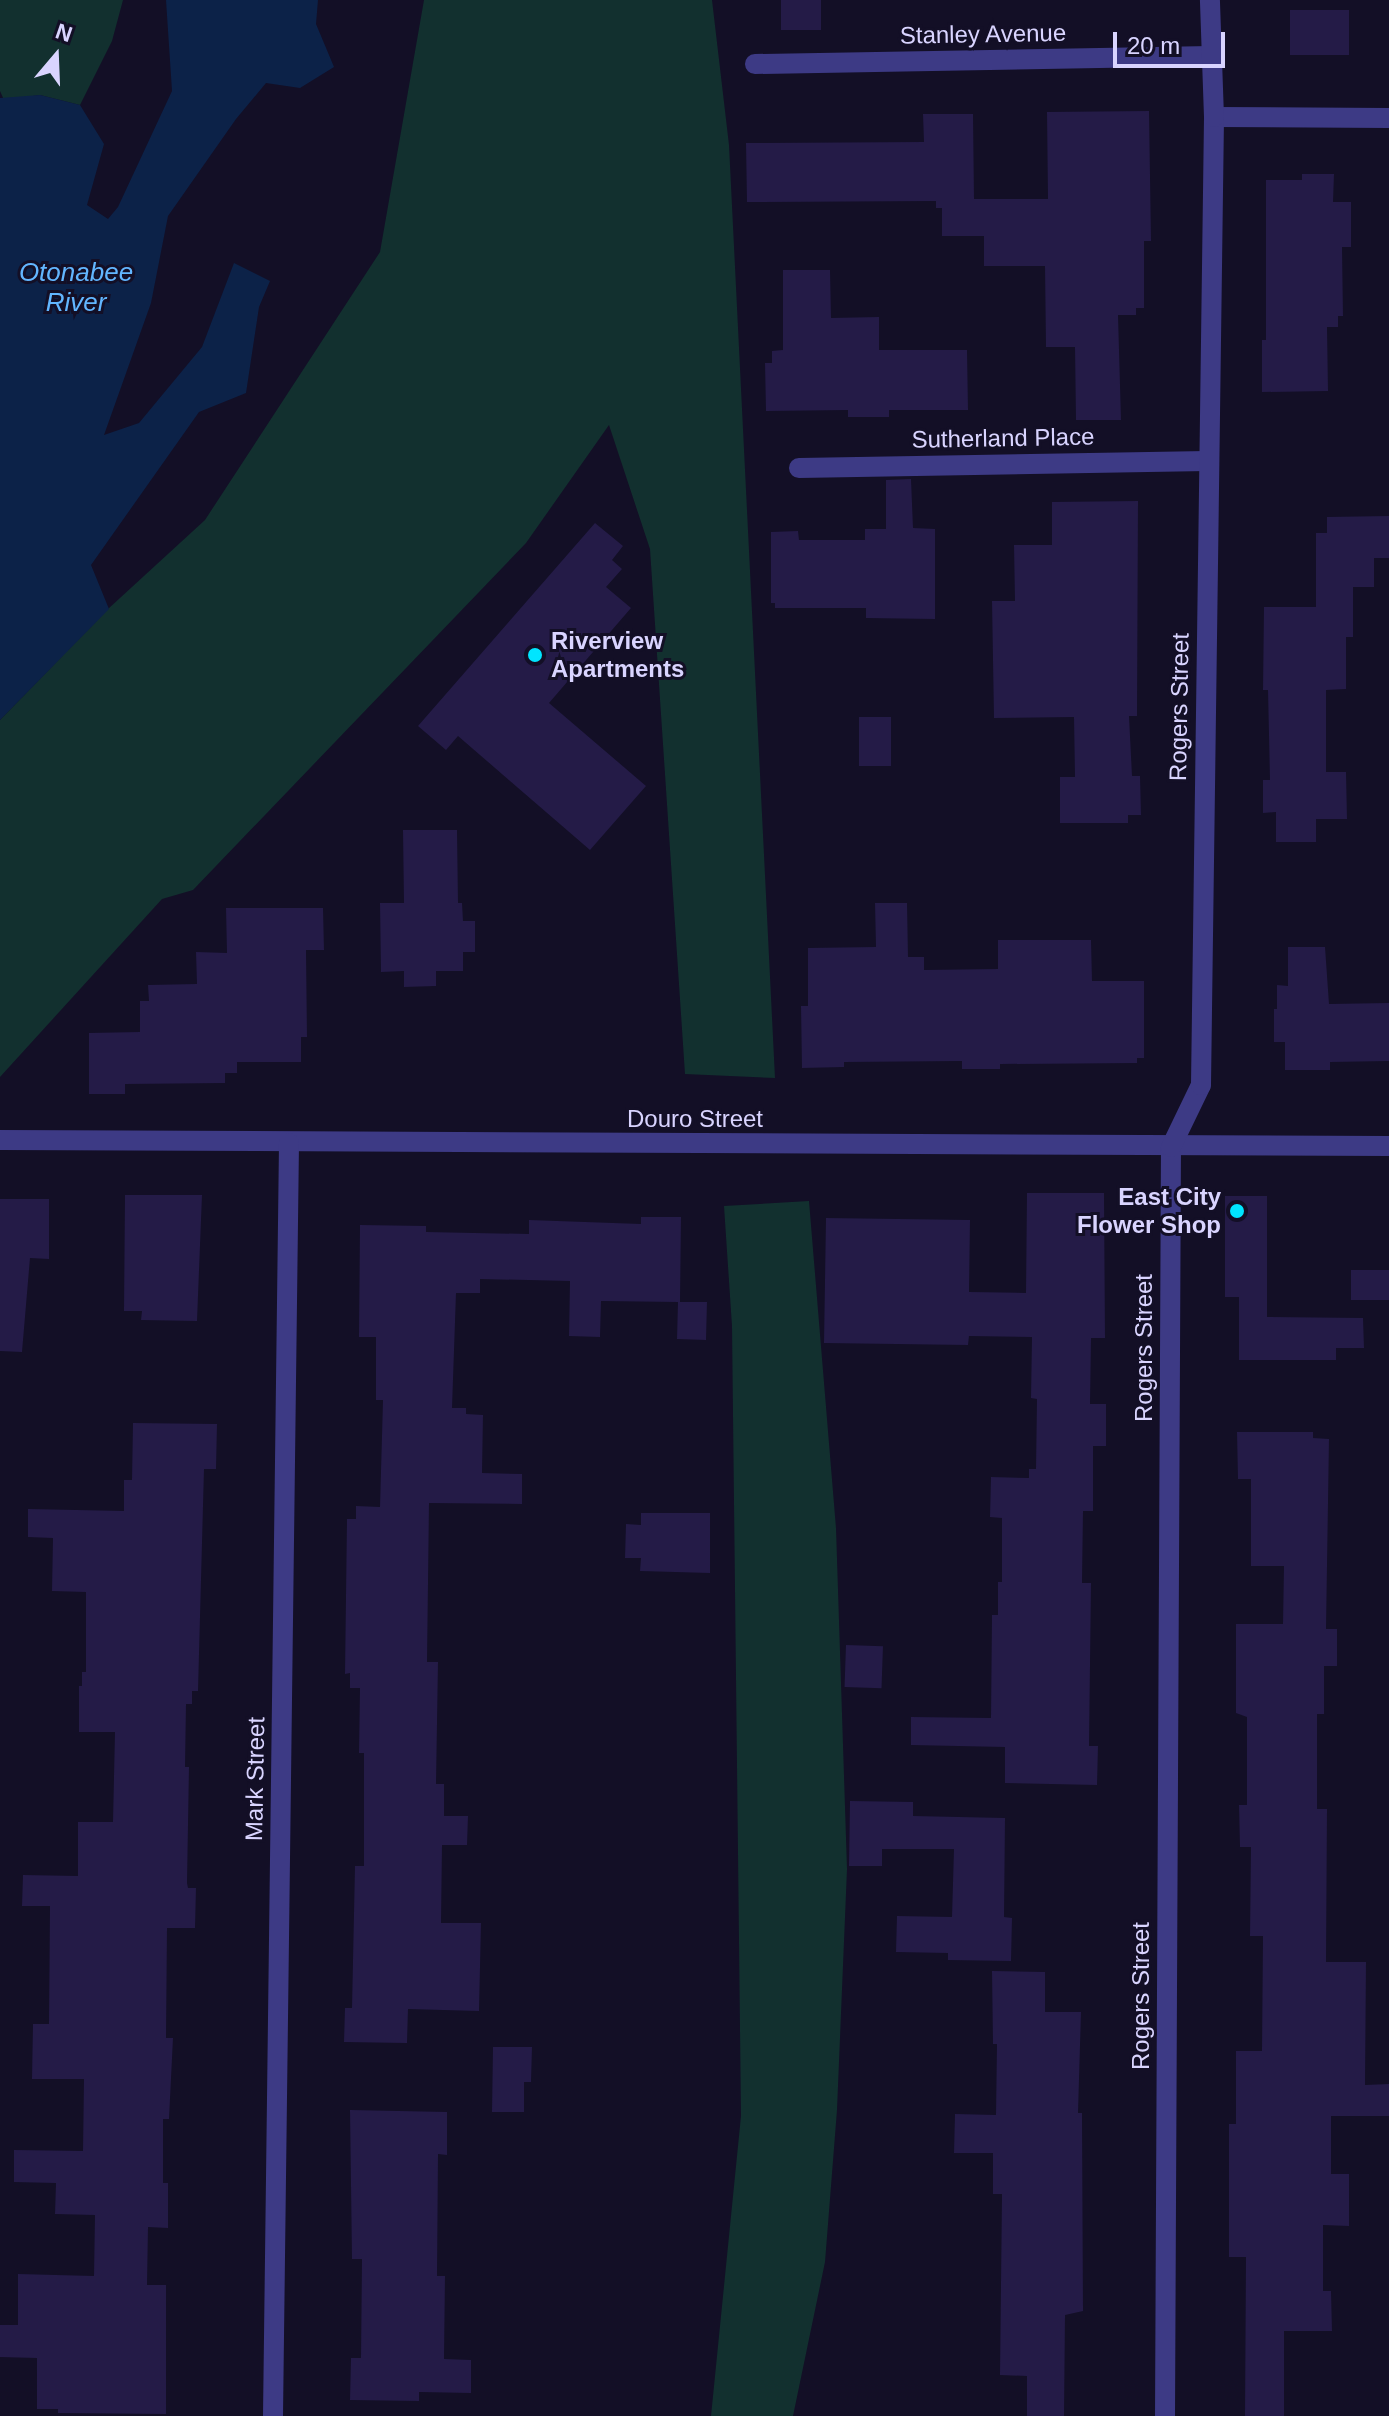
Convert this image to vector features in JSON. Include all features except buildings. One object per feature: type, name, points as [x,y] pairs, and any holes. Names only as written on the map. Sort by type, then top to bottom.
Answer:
[{"type":"street","name":"Rogers Street","points":[[1165,2416],[1171,1147],[1201,1085],[1214,117],[1210,0]]},
{"type":"street","name":"Stanley Avenue","points":[[755,64],[1211,56]]},
{"type":"street","points":[[1214,117],[1389,118]]},
{"type":"street","name":"Sutherland Place","points":[[799,468],[1207,461]]},
{"type":"street","name":"Douro Street","points":[[0,1140],[1389,1146]]},
{"type":"street","name":"Mark Street","points":[[273,2416],[289,1143]]},
{"type":"green space","points":[[0,0],[123,0],[112,41],[80,105],[40,95],[4,100],[0,91]]},
{"type":"green space","points":[[424,0],[712,0],[729,145],[775,1078],[685,1074],[650,549],[609,425],[526,543],[193,890],[162,899],[0,1077],[0,720],[108,609],[205,520],[380,252]]},
{"type":"green space","points":[[809,1201],[836,1528],[847,1869],[837,2110],[825,2262],[793,2416],[711,2416],[741,2116],[732,1326],[724,1206]]},
{"type":"water","name":"Otonabee River","points":[[166,0],[318,0],[316,24],[334,67],[300,88],[266,83],[236,119],[168,216],[151,303],[104,435],[139,423],[202,347],[234,263],[270,281],[259,307],[246,393],[199,412],[91,565],[109,609],[0,720],[0,98],[40,95],[80,105],[104,144],[87,205],[108,219],[118,207],[172,91]]},
{"type":"place","name":"Riverview Apartments","points":[[535,655]]},
{"type":"place","name":"East City Flower Shop","points":[[1237,1211]]}]
